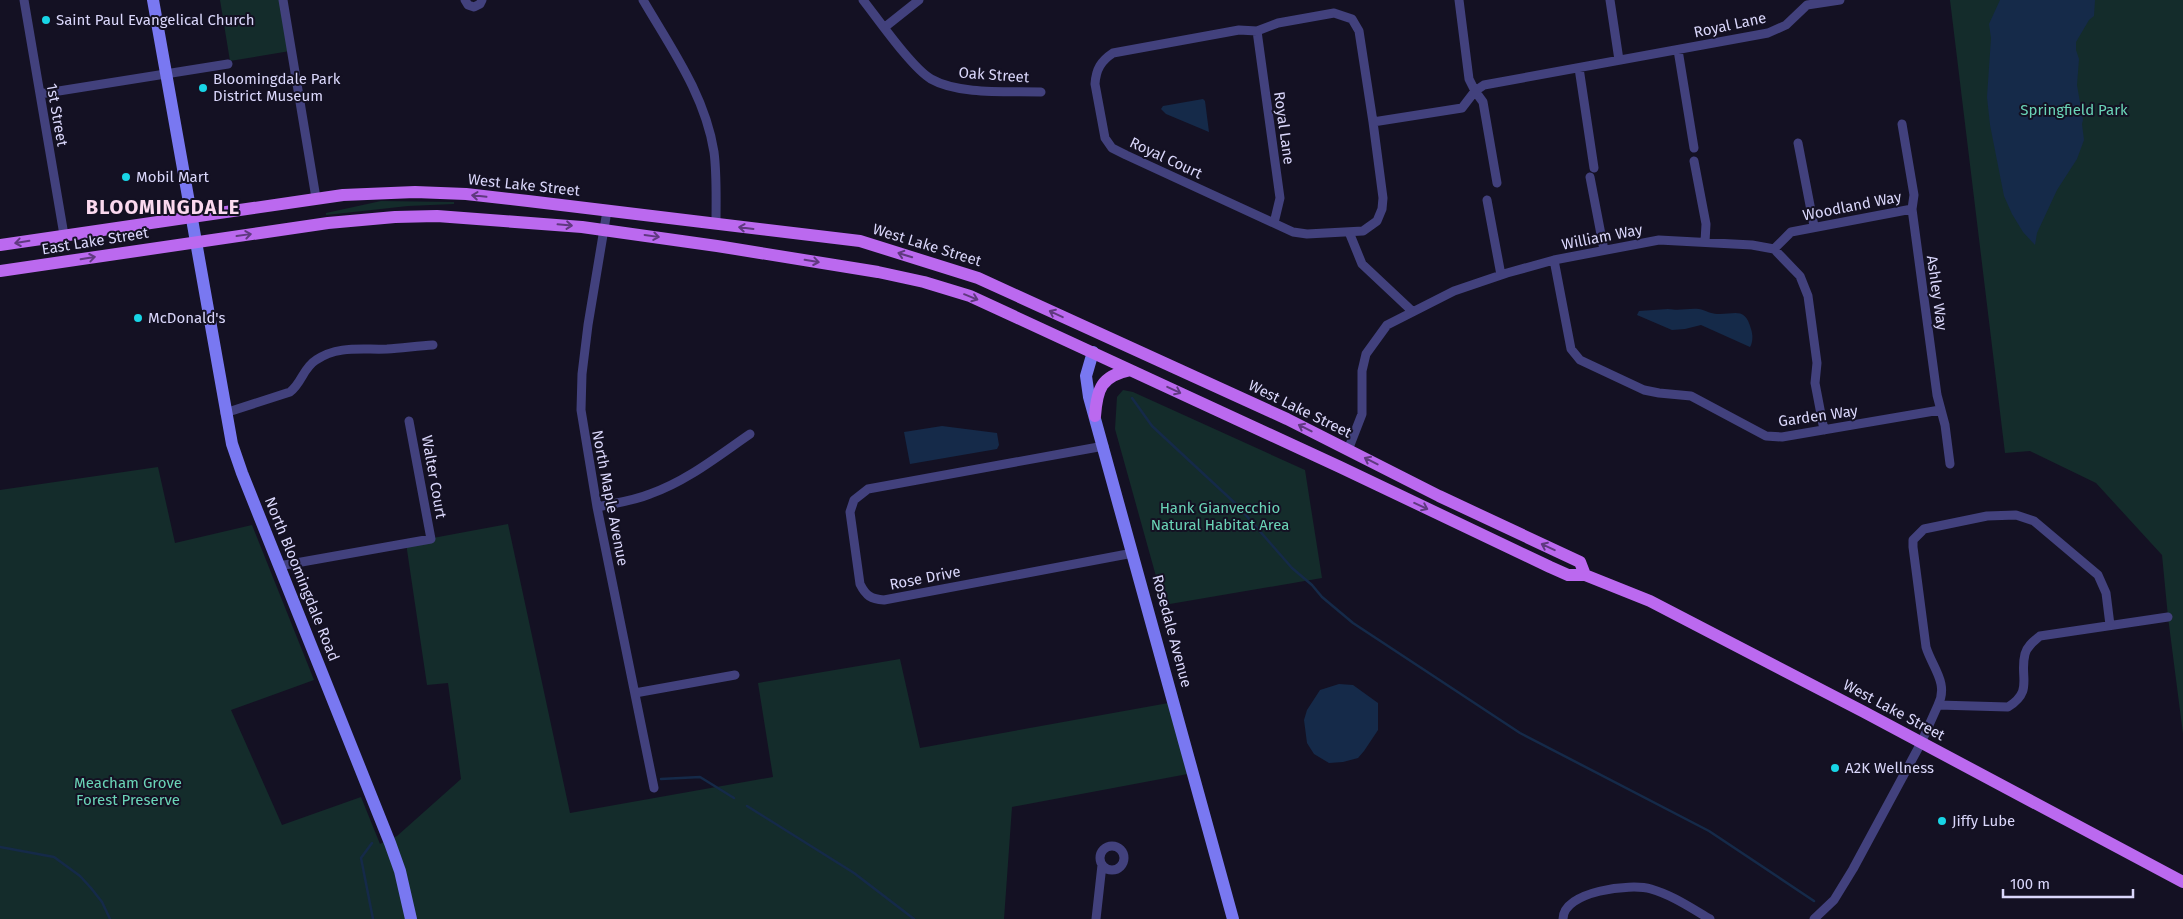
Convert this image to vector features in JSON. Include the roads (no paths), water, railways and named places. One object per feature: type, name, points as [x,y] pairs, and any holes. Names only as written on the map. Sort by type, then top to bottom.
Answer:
[{"type":"main road","name":"North Bloomingdale Road","points":[[153,0],[226,413],[239,466],[390,843],[400,871],[411,919]]},
{"type":"main road","name":"West Lake Street","points":[[192,217],[316,198],[371,193],[414,192],[466,194],[860,242],[978,278],[1287,419],[1439,496],[1580,562],[1586,575]]},
{"type":"main road","name":"East Lake Street","points":[[0,246],[192,217]]},
{"type":"main road","name":"West Lake Street","points":[[196,242],[328,222],[395,217],[470,218],[604,229],[878,272],[924,282],[970,296],[1550,567],[1568,575],[1586,575],[1650,601],[2183,882]]},
{"type":"main road","name":"East Lake Street","points":[[0,271],[196,242]]},
{"type":"main road","points":[[1093,352],[1100,335]]},
{"type":"main road","name":"Rosedale Avenue","points":[[1093,352],[1086,376],[1089,397],[1104,446],[1232,919]]},
{"type":"main road","points":[[1095,416],[1098,392],[1104,381],[1118,372],[1130,370]]},
{"type":"street","name":"1st Street","points":[[24,0],[64,235]]},
{"type":"street","points":[[283,0],[316,198]]},
{"type":"street","points":[[465,0],[468,5],[474,7],[480,4],[482,0]]},
{"type":"street","points":[[642,0],[683,67],[702,106],[714,152],[716,224]]},
{"type":"street","name":"Oak Street","points":[[863,0],[912,62],[930,78],[960,88],[1041,92]]},
{"type":"street","points":[[885,27],[919,0]]},
{"type":"street","points":[[1459,0],[1470,79],[1475,91],[1483,102],[1497,184]]},
{"type":"street","points":[[1610,0],[1619,60]]},
{"type":"street","name":"Royal Lane","points":[[1373,122],[1462,108],[1475,91],[1484,85],[1768,33],[1786,25],[1807,2],[1840,0]]},
{"type":"street","points":[[1257,31],[1278,23],[1328,14],[1339,14],[1352,19],[1361,38],[1383,198],[1382,209],[1377,221],[1363,231],[1307,234],[1293,232],[1274,223]]},
{"type":"street","name":"Royal Court","points":[[1257,31],[1239,30],[1113,53],[1102,60],[1096,75],[1095,84],[1105,138],[1112,148],[1274,223]]},
{"type":"street","name":"Royal Lane","points":[[1257,31],[1280,198],[1274,223]]},
{"type":"street","name":"Royal Lane","points":[[1678,50],[1694,148]]},
{"type":"street","points":[[40,94],[228,64]]},
{"type":"street","points":[[1579,68],[1594,168]]},
{"type":"street","name":"Ashley Way","points":[[1902,124],[1914,195],[1912,209],[1940,410],[1945,425],[1950,464]]},
{"type":"street","points":[[1798,143],[1814,226]]},
{"type":"street","points":[[1694,161],[1706,224],[1705,242]]},
{"type":"street","points":[[1590,177],[1604,250]]},
{"type":"street","points":[[1487,200],[1501,275]]},
{"type":"street","name":"Woodland Way","points":[[1774,249],[1791,232],[1814,226],[1912,209]]},
{"type":"street","name":"North Maple Avenue","points":[[607,210],[588,325],[580,397],[582,430],[654,788]]},
{"type":"street","points":[[1349,232],[1362,264],[1412,312]]},
{"type":"street","name":"William Way","points":[[1348,450],[1362,414],[1362,371],[1366,354],[1388,324],[1454,291],[1554,260],[1659,240],[1705,242],[1774,249]]},
{"type":"street","points":[[1774,249],[1800,276],[1808,296],[1817,363],[1815,383],[1824,430]]},
{"type":"street","name":"Garden Way","points":[[1554,260],[1569,344],[1580,360],[1652,392],[1691,396],[1766,436],[1782,437],[1940,410]]},
{"type":"street","points":[[226,413],[290,392],[295,388],[306,368],[315,360],[341,350],[433,345]]},
{"type":"street","name":"Walter Court","points":[[279,566],[431,539],[408,421]]},
{"type":"street","points":[[597,507],[630,501],[670,486],[695,472],[750,434]]},
{"type":"street","name":"Rose Drive","points":[[1104,446],[868,489],[854,500],[850,512],[860,584],[865,594],[873,599],[884,600],[1133,553]]},
{"type":"street","points":[[1814,919],[1834,900],[1853,869],[1921,743],[1938,705],[1942,691],[1940,679],[1934,663],[1929,658],[1926,647],[1913,547],[1913,540],[1924,529],[2001,515],[2016,515],[2034,521],[2098,575],[2106,593],[2110,625]]},
{"type":"street","points":[[1938,705],[2008,707],[2017,701],[2022,695],[2024,684],[2025,655],[2031,644],[2040,636],[2168,617]]},
{"type":"street","points":[[635,693],[735,676]]},
{"type":"street","points":[[1096,919],[1102,866]]},
{"type":"street","points":[[1563,919],[1568,906],[1587,894],[1632,887],[1649,888],[1664,894],[1710,919]]},
{"type":"water","points":[[2000,0],[2095,0],[2094,16],[2089,20],[2076,42],[2079,59],[2077,85],[2083,120],[2084,140],[2077,159],[2057,190],[2037,233],[2035,245],[2023,232],[2004,196],[1990,125],[1987,97],[1991,38],[1989,24]]},
{"type":"water","points":[[1203,99],[1205,101],[1209,132],[1166,114],[1161,109],[1163,106]]},
{"type":"water","points":[[1699,309],[1715,314],[1742,314],[1749,322],[1752,334],[1751,345],[1750,347],[1701,325],[1672,330],[1637,315],[1639,311]]},
{"type":"water","points":[[942,426],[997,433],[999,445],[997,449],[910,464],[904,432]]},
{"type":"water","points":[[1339,684],[1353,685],[1378,703],[1378,730],[1358,758],[1329,763],[1314,754],[1307,743],[1304,720],[1307,710],[1320,690]]},
{"type":"waterway","points":[[1132,398],[1152,426],[1237,505],[1292,568],[1353,623],[1520,733],[1709,831],[1814,901]]},
{"type":"waterway","points":[[661,779],[700,777],[734,798]]},
{"type":"waterway","points":[[747,806],[854,873],[914,919]]},
{"type":"waterway","points":[[372,843],[361,858],[373,919]]},
{"type":"waterway","points":[[0,847],[54,857],[80,876],[91,888],[102,902],[110,919]]},
{"type":"place","name":"Saint Paul Evangelical Church","points":[[46,20]]},
{"type":"place","name":"Bloomingdale Park District Museum","points":[[203,88]]},
{"type":"place","name":"Mobil Mart","points":[[126,177]]},
{"type":"place","name":"McDonald's","points":[[138,318]]},
{"type":"place","name":"A2K Wellness","points":[[1835,768]]},
{"type":"place","name":"Jiffy Lube","points":[[1942,821]]},
{"type":"district","name":"BLOOMINGDALE","points":[[163,207]]},
{"type":"park label","name":"Springfield Park","points":[[2074,110]]},
{"type":"park label","name":"Hank Gianvecchio Natural Habitat Area","points":[[1220,516]]},
{"type":"park label","name":"Meacham Grove Forest Preserve","points":[[128,792]]}]
